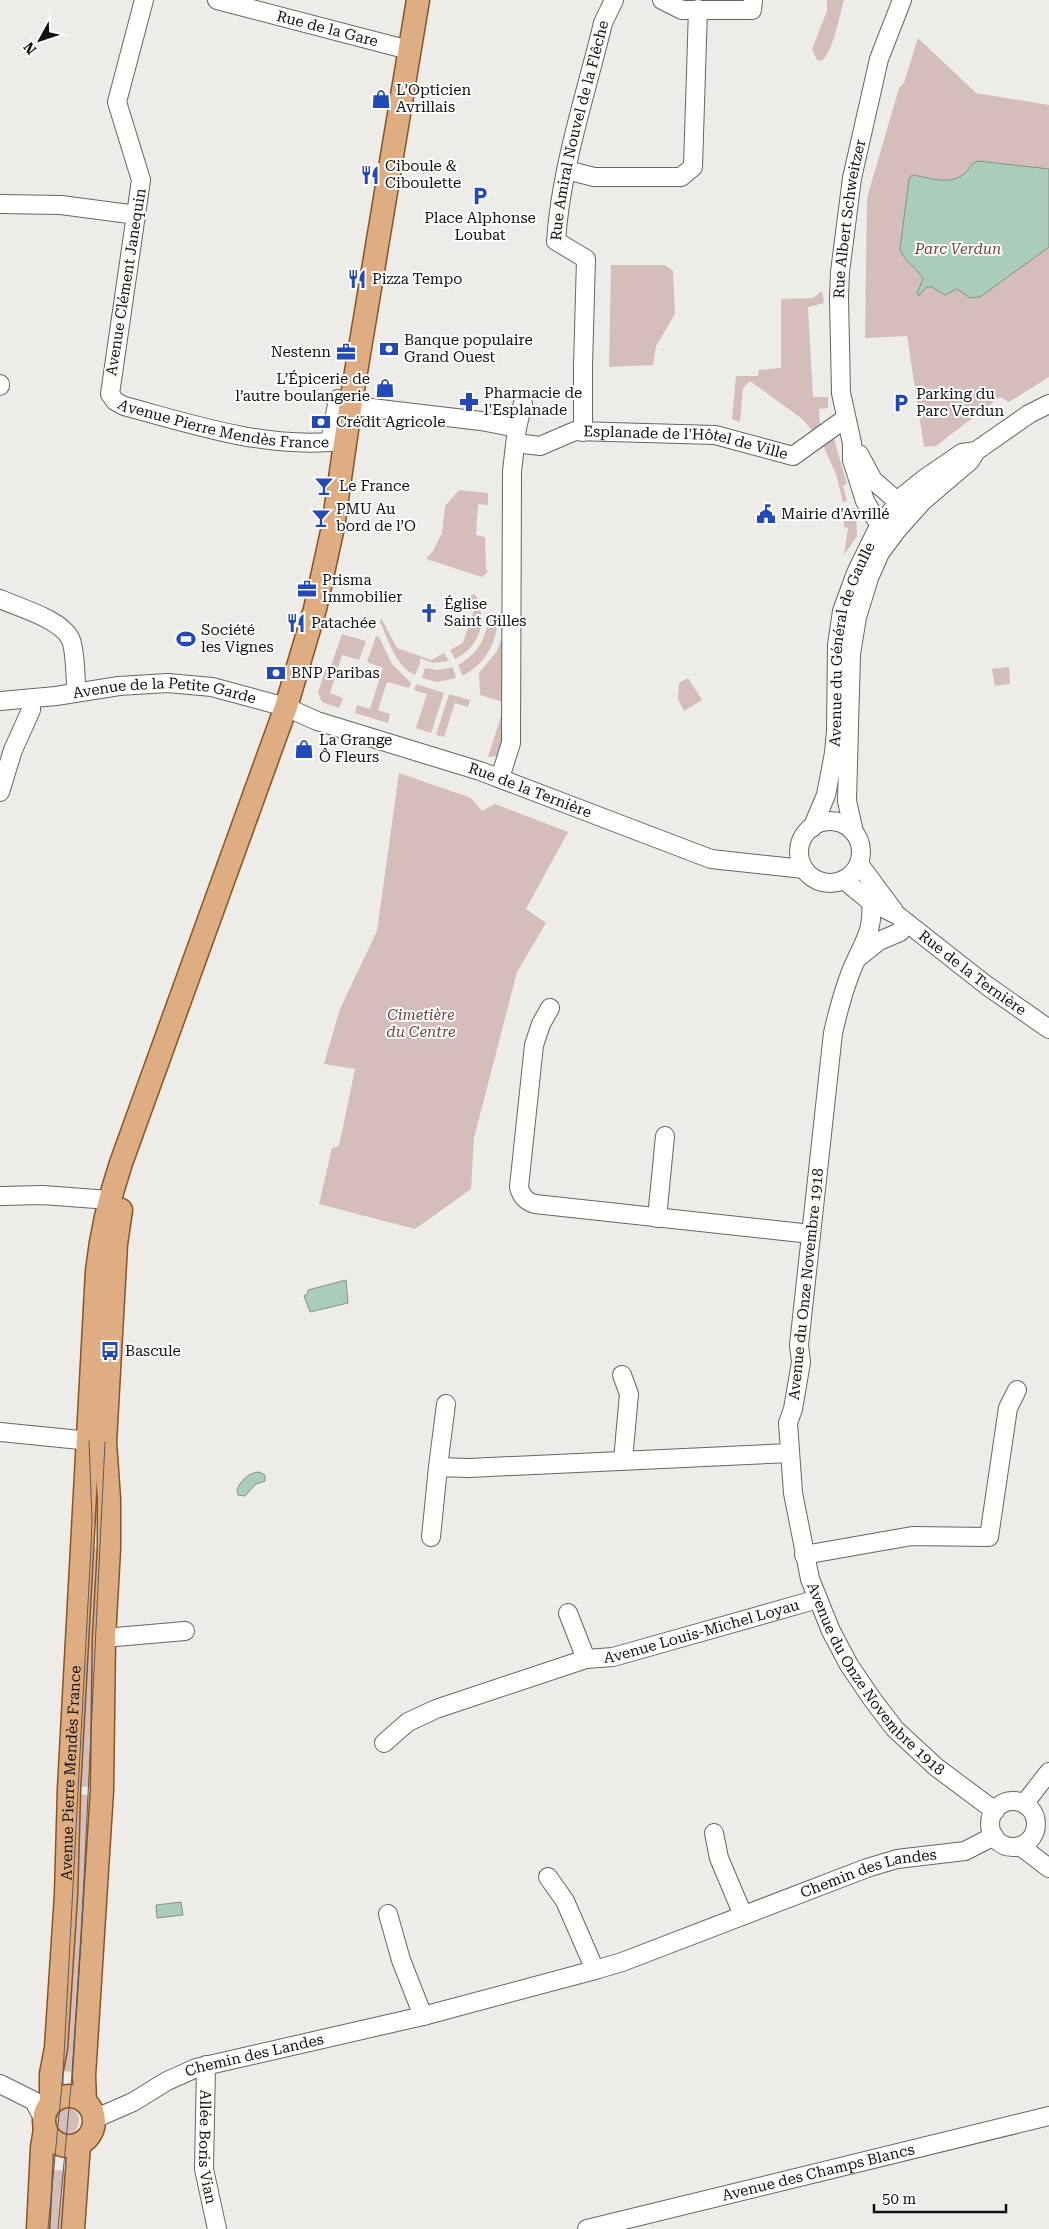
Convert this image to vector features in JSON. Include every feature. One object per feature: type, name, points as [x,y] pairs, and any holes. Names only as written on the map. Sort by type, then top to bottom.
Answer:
[{"type":"main road","points":[[97,1442],[116,1244],[126,1192],[151,1114],[291,709],[331,540],[351,402],[418,0]]},
{"type":"main road","points":[[97,1442],[97,1271],[100,1241],[109,1200],[291,709],[315,656],[343,552],[398,184],[431,0]]},
{"type":"main road","name":"Avenue Pierre Mendès France","points":[[89,2111],[84,2076],[102,1790],[104,1638],[109,1499],[97,1442]]},
{"type":"main road","name":"Avenue Pierre Mendès France","points":[[38,2229],[42,2148],[56,2048],[66,1895],[69,1789],[97,1442]]},
{"type":"main road","points":[[70,2096],[89,2111],[90,2134],[79,2144],[60,2145],[52,2139],[47,2117],[61,2097],[70,2096]]},
{"type":"main road","points":[[73,2229],[79,2144]]},
{"type":"street","name":"Avenue Clément Janequin","points":[[110,391],[141,180],[117,102],[144,0]]},
{"type":"street","name":"Rue de la Gare","points":[[217,0],[409,50]]},
{"type":"street","name":"Rue Amiral Nouvel de la Flêche","points":[[583,432],[586,259],[556,241],[558,215],[567,170],[603,23],[614,0]]},
{"type":"street","points":[[662,0],[682,10],[753,5]]},
{"type":"street","name":"Rue Albert Schweitzer","points":[[889,527],[870,510],[852,460],[852,443],[841,393],[839,349],[840,280],[852,178],[879,58],[902,0]]},
{"type":"street","points":[[567,170],[594,177],[682,177],[693,167],[698,9]]},
{"type":"street","points":[[0,204],[61,205],[137,215]]},
{"type":"street","name":"Avenue Pierre Mendès France","points":[[110,391],[115,401],[134,409],[245,438],[307,444],[330,442],[338,398]]},
{"type":"street","points":[[500,778],[511,744],[512,471],[523,403]]},
{"type":"street","name":"Avenue du Général de Gaulle","points":[[812,828],[826,795],[834,753],[837,645],[842,610],[856,573],[889,527],[912,513],[970,461],[976,451],[1029,414],[1049,404]]},
{"type":"street","name":"Esplanade de l'Hôtel de Ville","points":[[364,407],[481,421],[540,446],[575,432],[715,436],[793,456],[846,418]]},
{"type":"street","name":"Rue Albert Schweitzer","points":[[852,443],[868,474],[897,503],[912,513]]},
{"type":"street","name":"Avenue du Général de Gaulle","points":[[854,832],[847,802],[851,654],[857,617],[869,578],[880,553],[897,503],[912,489],[962,453],[976,451]]},
{"type":"street","points":[[0,599],[57,624],[71,639],[76,673],[76,692]]},
{"type":"street","name":"Avenue de la Petite Garde","points":[[0,701],[31,699],[119,686],[182,684],[212,687],[291,709]]},
{"type":"street","points":[[0,792],[13,750],[31,710],[31,699]]},
{"type":"street","name":"Rue de la Ternière","points":[[291,709],[317,721],[428,754],[500,778],[711,859],[804,869]]},
{"type":"street","points":[[823,822],[835,822],[844,824],[854,832],[861,847],[859,864],[856,871],[844,880],[830,884],[820,882],[811,877],[804,869],[799,855],[800,843],[812,828],[823,822]]},
{"type":"street","name":"Rue de la Ternière","points":[[762,863],[800,843]]},
{"type":"street","name":"Rue de la Ternière","points":[[859,864],[902,919]]},
{"type":"street","name":"Rue de la Ternière","points":[[844,880],[871,902],[902,919],[983,982],[1049,1029]]},
{"type":"street","name":"Avenue du Onze Novembre 1918","points":[[871,902],[871,926],[839,1008],[833,1033],[799,1345],[801,1362],[793,1409],[788,1423],[793,1493],[804,1555],[818,1599],[831,1631],[849,1664],[895,1729],[936,1767],[995,1811]]},
{"type":"street","points":[[857,959],[879,941],[900,932],[902,919]]},
{"type":"street","points":[[550,1008],[540,1024],[534,1045],[519,1187],[522,1197],[535,1204],[811,1234]]},
{"type":"street","points":[[657,1218],[664,1136]]},
{"type":"street","points":[[0,1196],[43,1195],[109,1200]]},
{"type":"street","points":[[622,1375],[629,1394],[623,1460]]},
{"type":"street","points":[[804,1555],[912,1536],[988,1537],[1008,1408],[1017,1390]]},
{"type":"street","points":[[431,1537],[446,1404]]},
{"type":"street","points":[[0,1432],[97,1442]]},
{"type":"street","points":[[438,1467],[469,1468],[790,1453]]},
{"type":"street","name":"Avenue Louis-Michel Loyau","points":[[384,1743],[408,1722],[436,1708],[586,1659],[613,1657],[818,1599]]},
{"type":"street","name":"Avenue Louis-Michel Loyau","points":[[568,1614],[586,1659]]},
{"type":"street","points":[[104,1638],[185,1631]]},
{"type":"street","points":[[1024,1804],[1049,1772]]},
{"type":"street","points":[[1020,1846],[1030,1840],[1036,1829],[1034,1814],[1024,1804],[1008,1802],[995,1811],[991,1823],[994,1836],[1005,1845],[1020,1846],[1049,1868]]},
{"type":"street","points":[[1036,1829],[1049,1842]]},
{"type":"street","points":[[714,1833],[719,1858],[743,1915]]},
{"type":"street","name":"Chemin des Landes","points":[[89,2111],[133,2102],[167,2081],[206,2065],[303,2045],[423,2016],[622,1962],[876,1865],[904,1858],[965,1851],[994,1836]]},
{"type":"street","points":[[548,1877],[565,1901],[594,1970]]},
{"type":"street","points":[[388,1914],[400,1960],[423,2016]]},
{"type":"street","name":"Allée Boris Vian","points":[[206,2065],[204,2169],[217,2229]]},
{"type":"street","points":[[0,2084],[34,2101],[47,2117]]},
{"type":"street","name":"Avenue des Champs Blancs","points":[[587,2229],[1049,2116]]},
{"type":"green space","points":[[827,0],[844,0],[829,51],[821,61],[817,60],[812,49],[827,11]]},
{"type":"green space","name":"Parc Verdun","points":[[918,38],[976,93],[1049,105],[1049,377],[1009,402],[1000,397],[936,446],[924,447],[907,336],[865,338],[867,198],[899,88],[904,83]]},
{"type":"green space","points":[[611,265],[665,265],[673,271],[675,314],[656,346],[653,365],[609,367]]},
{"type":"green space","points":[[822,291],[824,303],[808,307],[813,397],[828,397],[828,408],[819,409],[820,425],[813,431],[801,418],[750,381],[743,388],[740,422],[732,419],[736,376],[758,376],[759,370],[781,368],[781,299],[813,298]]},
{"type":"green space","points":[[833,436],[847,484],[843,485],[847,501],[843,502],[836,474],[822,443]]},
{"type":"green space","points":[[459,490],[488,493],[488,505],[478,504],[476,535],[485,537],[486,570],[488,571],[482,577],[426,559],[433,551],[442,533],[445,506]]},
{"type":"green space","points":[[844,507],[856,509],[857,536],[844,555],[848,528],[844,527]]},
{"type":"green space","points":[[475,594],[481,613],[480,631],[471,647],[455,659],[450,650],[463,643],[474,610],[467,597]]},
{"type":"green space","points":[[498,616],[493,644],[489,651],[478,665],[463,676],[458,665],[471,656],[480,645],[486,632],[488,617]]},
{"type":"green space","points":[[381,618],[397,648],[431,660],[444,653],[449,661],[433,663],[420,658],[420,664],[415,675],[408,671],[393,652],[380,622]]},
{"type":"green space","points":[[504,632],[506,703],[480,695],[479,673],[497,651]]},
{"type":"green space","points":[[342,634],[366,641],[359,660],[342,655],[330,693],[343,698],[339,708],[322,702],[318,693],[326,668],[330,669]]},
{"type":"green space","points":[[376,636],[379,637],[392,664],[411,683],[409,688],[387,682],[378,710],[390,714],[388,723],[355,713],[357,705],[370,709],[383,668],[367,662]]},
{"type":"green space","points":[[453,667],[456,678],[437,682],[422,678],[425,668],[438,670]]},
{"type":"green space","points":[[1009,667],[1010,684],[995,686],[992,669]]},
{"type":"green space","points":[[688,678],[702,700],[684,711],[678,699],[679,683]]},
{"type":"green space","points":[[416,684],[444,693],[431,733],[416,728],[427,694],[414,690]]},
{"type":"green space","points":[[449,694],[470,700],[468,707],[455,703],[444,737],[436,735]]},
{"type":"green space","points":[[503,710],[505,738],[498,756],[488,757]]},
{"type":"green space","name":"Cimetière du Centre","points":[[399,773],[471,798],[482,811],[495,804],[568,832],[526,909],[546,923],[517,972],[474,1138],[471,1189],[415,1229],[319,1204],[332,1148],[339,1146],[355,1069],[324,1064],[340,1009],[377,931]]},
{"type":"green space","points":[[90,1547],[102,1548],[90,1787],[77,1786]]},
{"type":"green space","points":[[77,1794],[90,1795],[74,2072],[62,2071]]},
{"type":"green space","points":[[65,2107],[75,2111],[79,2121],[75,2131],[65,2135],[55,2131],[51,2121],[55,2111]]},
{"type":"green space","points":[[48,2169],[67,2171],[62,2229],[44,2229]]},
{"type":"shaded area","points":[[978,161],[1049,169],[1049,247],[980,297],[970,298],[957,289],[945,295],[932,287],[926,287],[919,296],[917,293],[923,279],[904,257],[900,249],[909,179],[912,175],[938,180],[952,180],[964,174]]},
{"type":"shaded area","points":[[346,1280],[348,1303],[310,1312],[304,1296],[308,1293],[308,1290]]},
{"type":"shaded area","points":[[259,1472],[265,1475],[265,1481],[256,1484],[245,1496],[238,1495],[237,1490],[243,1480],[248,1475]]},
{"type":"shaded area","points":[[181,1902],[183,1915],[157,1918],[156,1905]]},
{"type":"tram line","points":[[48,2229],[63,2074],[91,1547],[92,1519],[89,1441]]},
{"type":"tram line","points":[[58,2229],[72,2075],[81,1941],[105,1442]]},
{"type":"place","name":"L’Opticien Avrillais","points":[[381,99]]},
{"type":"place","name":"Ciboule & Ciboulette","points":[[370,175]]},
{"type":"place","name":"Place Alphonse Loubat","points":[[480,196]]},
{"type":"place","name":"Pizza Tempo","points":[[357,279]]},
{"type":"place","name":"Banque populaire Grand Ouest","points":[[389,349]]},
{"type":"place","name":"Nestenn","points":[[346,352]]},
{"type":"place","name":"L’Épicerie de l’autre boulangerie","points":[[385,388]]},
{"type":"place","name":"Pharmacie de l'Esplanade","points":[[469,402]]},
{"type":"place","name":"Parking du Parc Verdun","points":[[901,403]]},
{"type":"place","name":"Crédit Agricole","points":[[321,422]]},
{"type":"place","name":"Le France","points":[[324,486]]},
{"type":"place","name":"Mairie d'Avrillé","points":[[766,514]]},
{"type":"place","name":"PMU Au bord de l’O","points":[[321,518]]},
{"type":"place","name":"Prisma Immobilier","points":[[307,589]]},
{"type":"place","name":"Église Saint Gilles","points":[[429,613]]},
{"type":"place","name":"Patachée","points":[[296,623]]},
{"type":"place","name":"Société les Vignes","points":[[186,639]]},
{"type":"place","name":"BNP Paribas","points":[[276,673]]},
{"type":"place","name":"La Grange Ô Fleurs","points":[[304,749]]},
{"type":"place","name":"Bascule","points":[[110,1351]]}]
